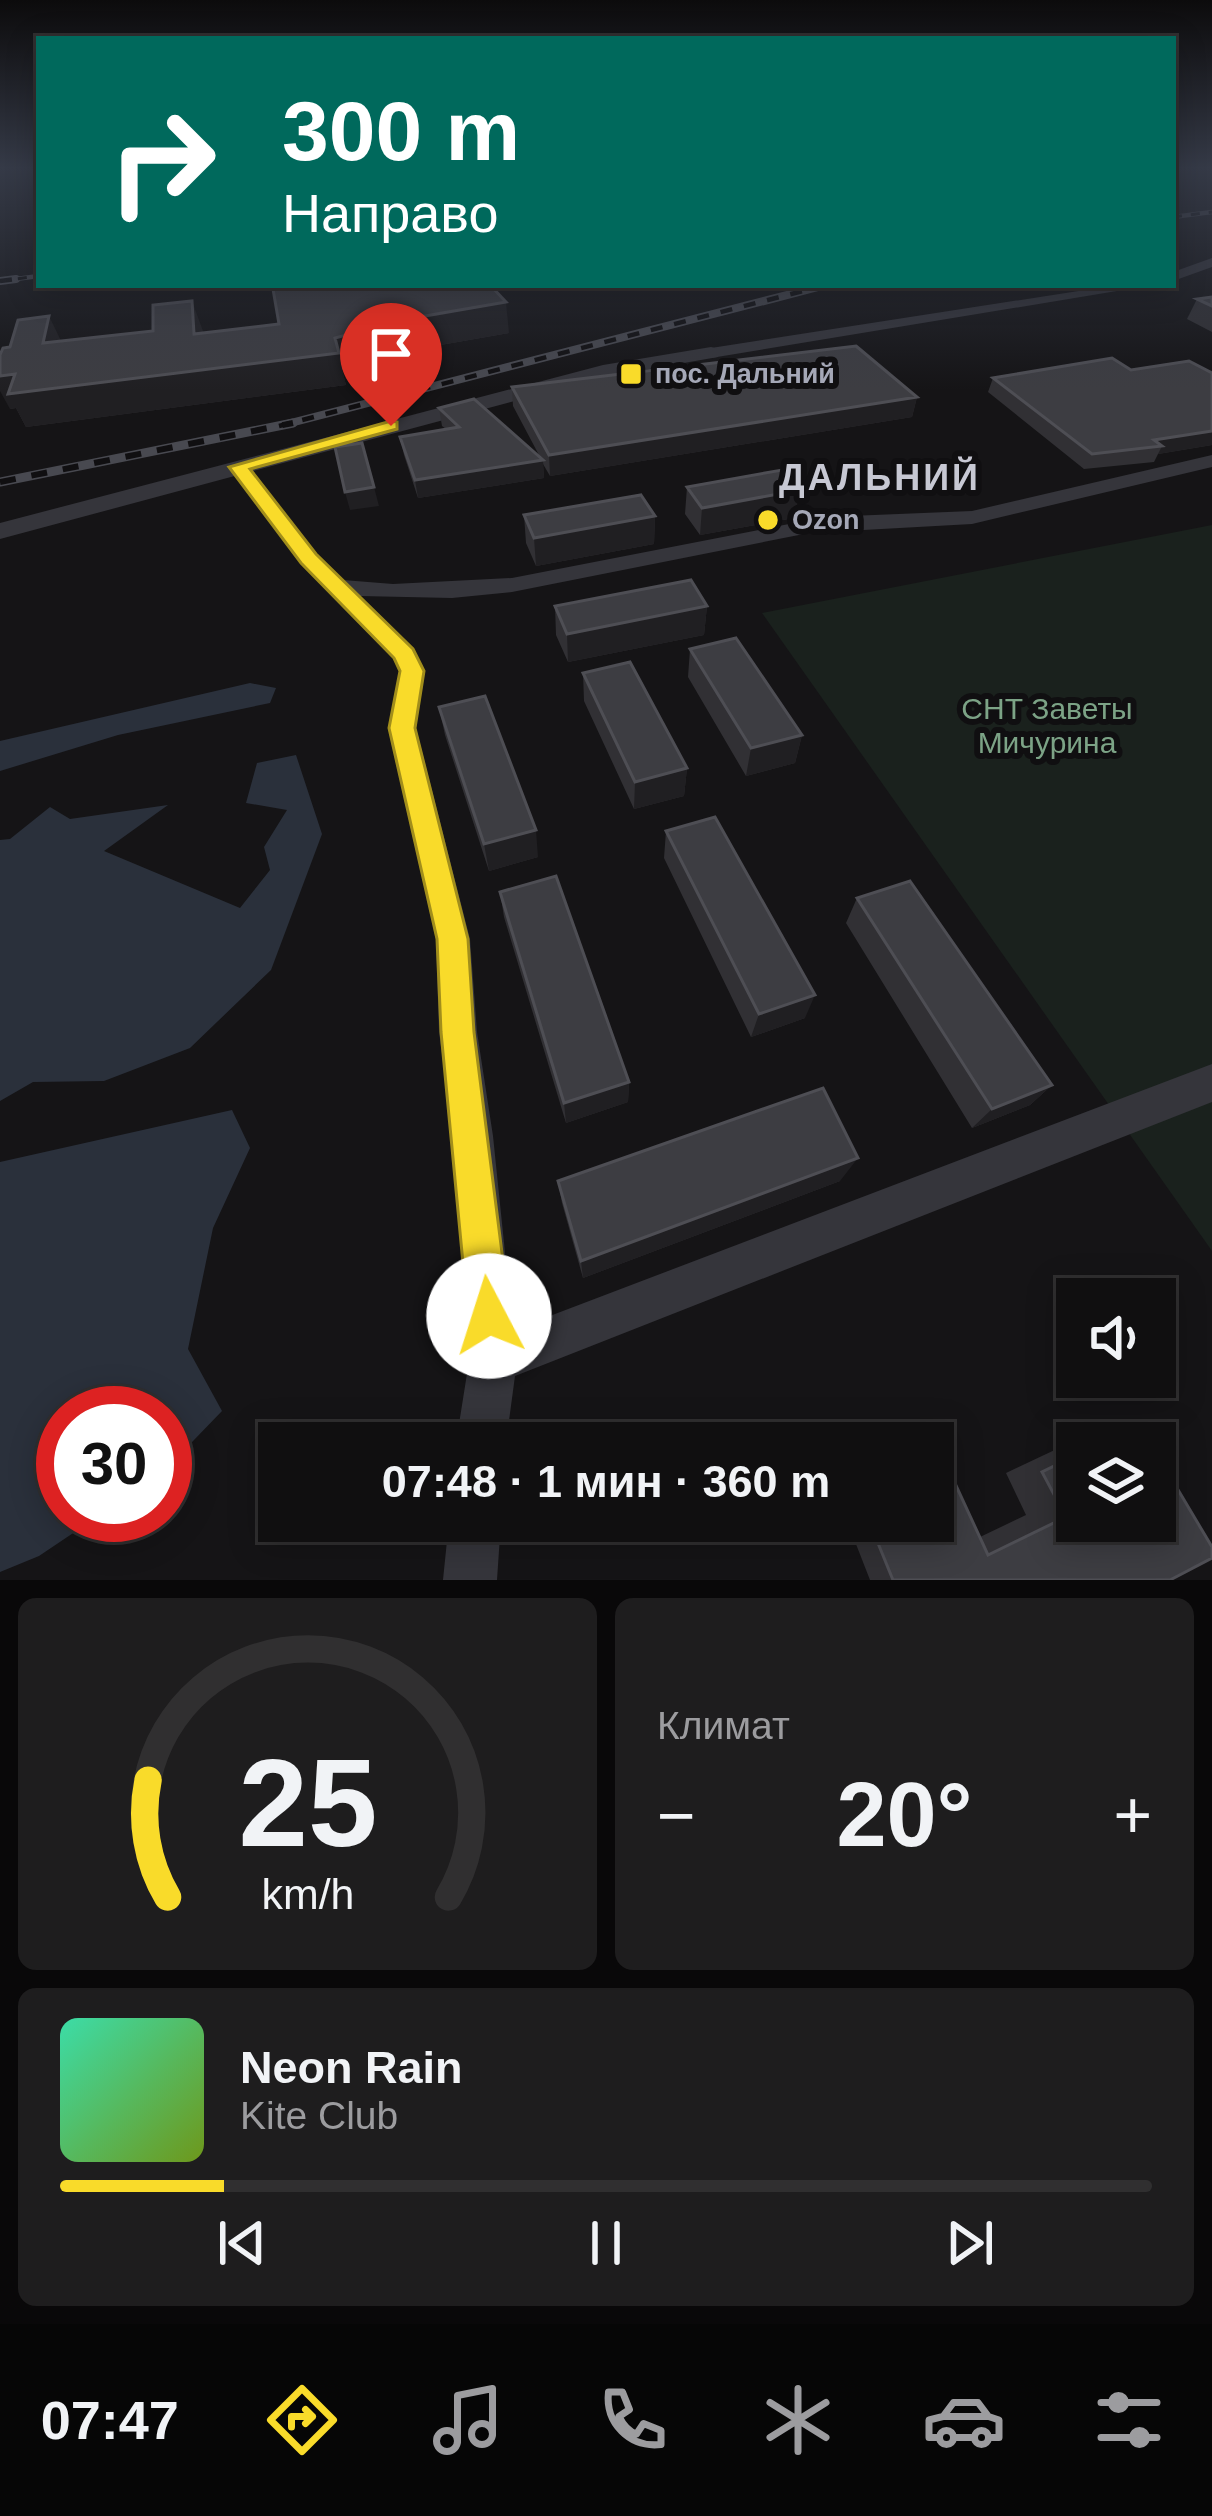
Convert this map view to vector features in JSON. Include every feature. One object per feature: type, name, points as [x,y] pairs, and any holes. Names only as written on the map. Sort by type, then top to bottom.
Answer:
[{"type":"street","points":[[1176,276],[1212,262]]},
{"type":"street","points":[[0,531],[602,371],[1127,288]]},
{"type":"street","points":[[334,586],[389,595],[461,592],[816,524],[936,522],[1019,509],[1212,460]]},
{"type":"street","points":[[238,467],[334,586],[404,654],[412,671],[402,728],[453,939],[458,1032],[493,1361],[484,1422]]},
{"type":"street","points":[[493,1361],[1212,1083]]},
{"type":"street","points":[[470,1580],[473,1542]]},
{"type":"green space","name":"СНТ Заветы Мичурина","points":[[1212,525],[1212,1251],[762,613]]},
{"type":"shaded area","points":[[250,683],[276,688],[270,703],[118,735],[0,771],[0,741]]},
{"type":"shaded area","points":[[296,755],[322,834],[271,970],[190,1048],[104,1081],[33,1082],[0,1101],[0,840],[10,839],[50,807],[70,819],[168,805],[104,851],[240,908],[270,870],[264,847],[287,810],[246,803],[257,763]]},
{"type":"shaded area","points":[[232,1110],[250,1148],[213,1228],[188,1349],[222,1411],[192,1442],[192,1386],[36,1386],[36,1542],[60,1542],[0,1572],[0,1162]]},
{"type":"building","points":[[493,288],[506,302],[402,320],[411,344],[373,349],[367,329],[335,338],[339,353],[8,394],[15,374],[0,376],[0,355],[10,347],[18,320],[49,316],[43,343],[153,331],[153,305],[192,301],[194,334],[279,324],[273,289]]},
{"type":"building","points":[[856,346],[917,397],[549,455],[512,387]]},
{"type":"building","points":[[1112,358],[1131,370],[1189,361],[1212,373],[1212,431],[1154,440],[1162,446],[1092,454],[993,378]]},
{"type":"building","points":[[474,399],[543,460],[415,480],[400,437],[459,427],[439,408]]},
{"type":"building","points":[[362,443],[374,487],[345,492],[335,447]]},
{"type":"building","points":[[782,470],[800,490],[702,508],[687,487]]},
{"type":"building","points":[[641,495],[655,516],[534,538],[524,515]]},
{"type":"building","points":[[691,580],[707,606],[567,634],[555,606]]},
{"type":"building","points":[[736,638],[802,735],[751,748],[690,649]]},
{"type":"building","points":[[630,662],[687,768],[635,782],[583,673]]},
{"type":"building","points":[[485,696],[536,830],[484,844],[439,707]]},
{"type":"building","points":[[715,817],[815,995],[759,1014],[666,831]]},
{"type":"building","points":[[556,876],[629,1082],[564,1103],[500,892]]},
{"type":"building","points":[[910,881],[1052,1085],[992,1109],[857,898]]},
{"type":"building","points":[[823,1088],[858,1158],[581,1261],[558,1181]]},
{"type":"building","points":[[1056,1465],[1056,1498],[1042,1472]]},
{"type":"building","points":[[954,1481],[988,1555],[1056,1522],[1056,1542],[1176,1542],[1176,1486],[1212,1547],[1212,1558],[1170,1580],[893,1580],[878,1542],[954,1542]]},
{"type":"railway","points":[[16,279],[0,281],[36,276]]},
{"type":"railway","points":[[282,425],[814,288]]},
{"type":"railway","points":[[282,425],[293,423]]},
{"type":"railway","points":[[0,482],[282,425]]},
{"type":"place","name":"пос. Дальний","points":[[631,374]]},
{"type":"place","name":"Ozon","points":[[768,520]]},
{"type":"district","name":"ДАЛЬНИЙ","points":[[880,477]]},
{"type":"route","points":[[391,426],[238,467],[309,559],[404,654],[412,671],[402,728],[453,939],[458,1032],[489,1316]]}]
